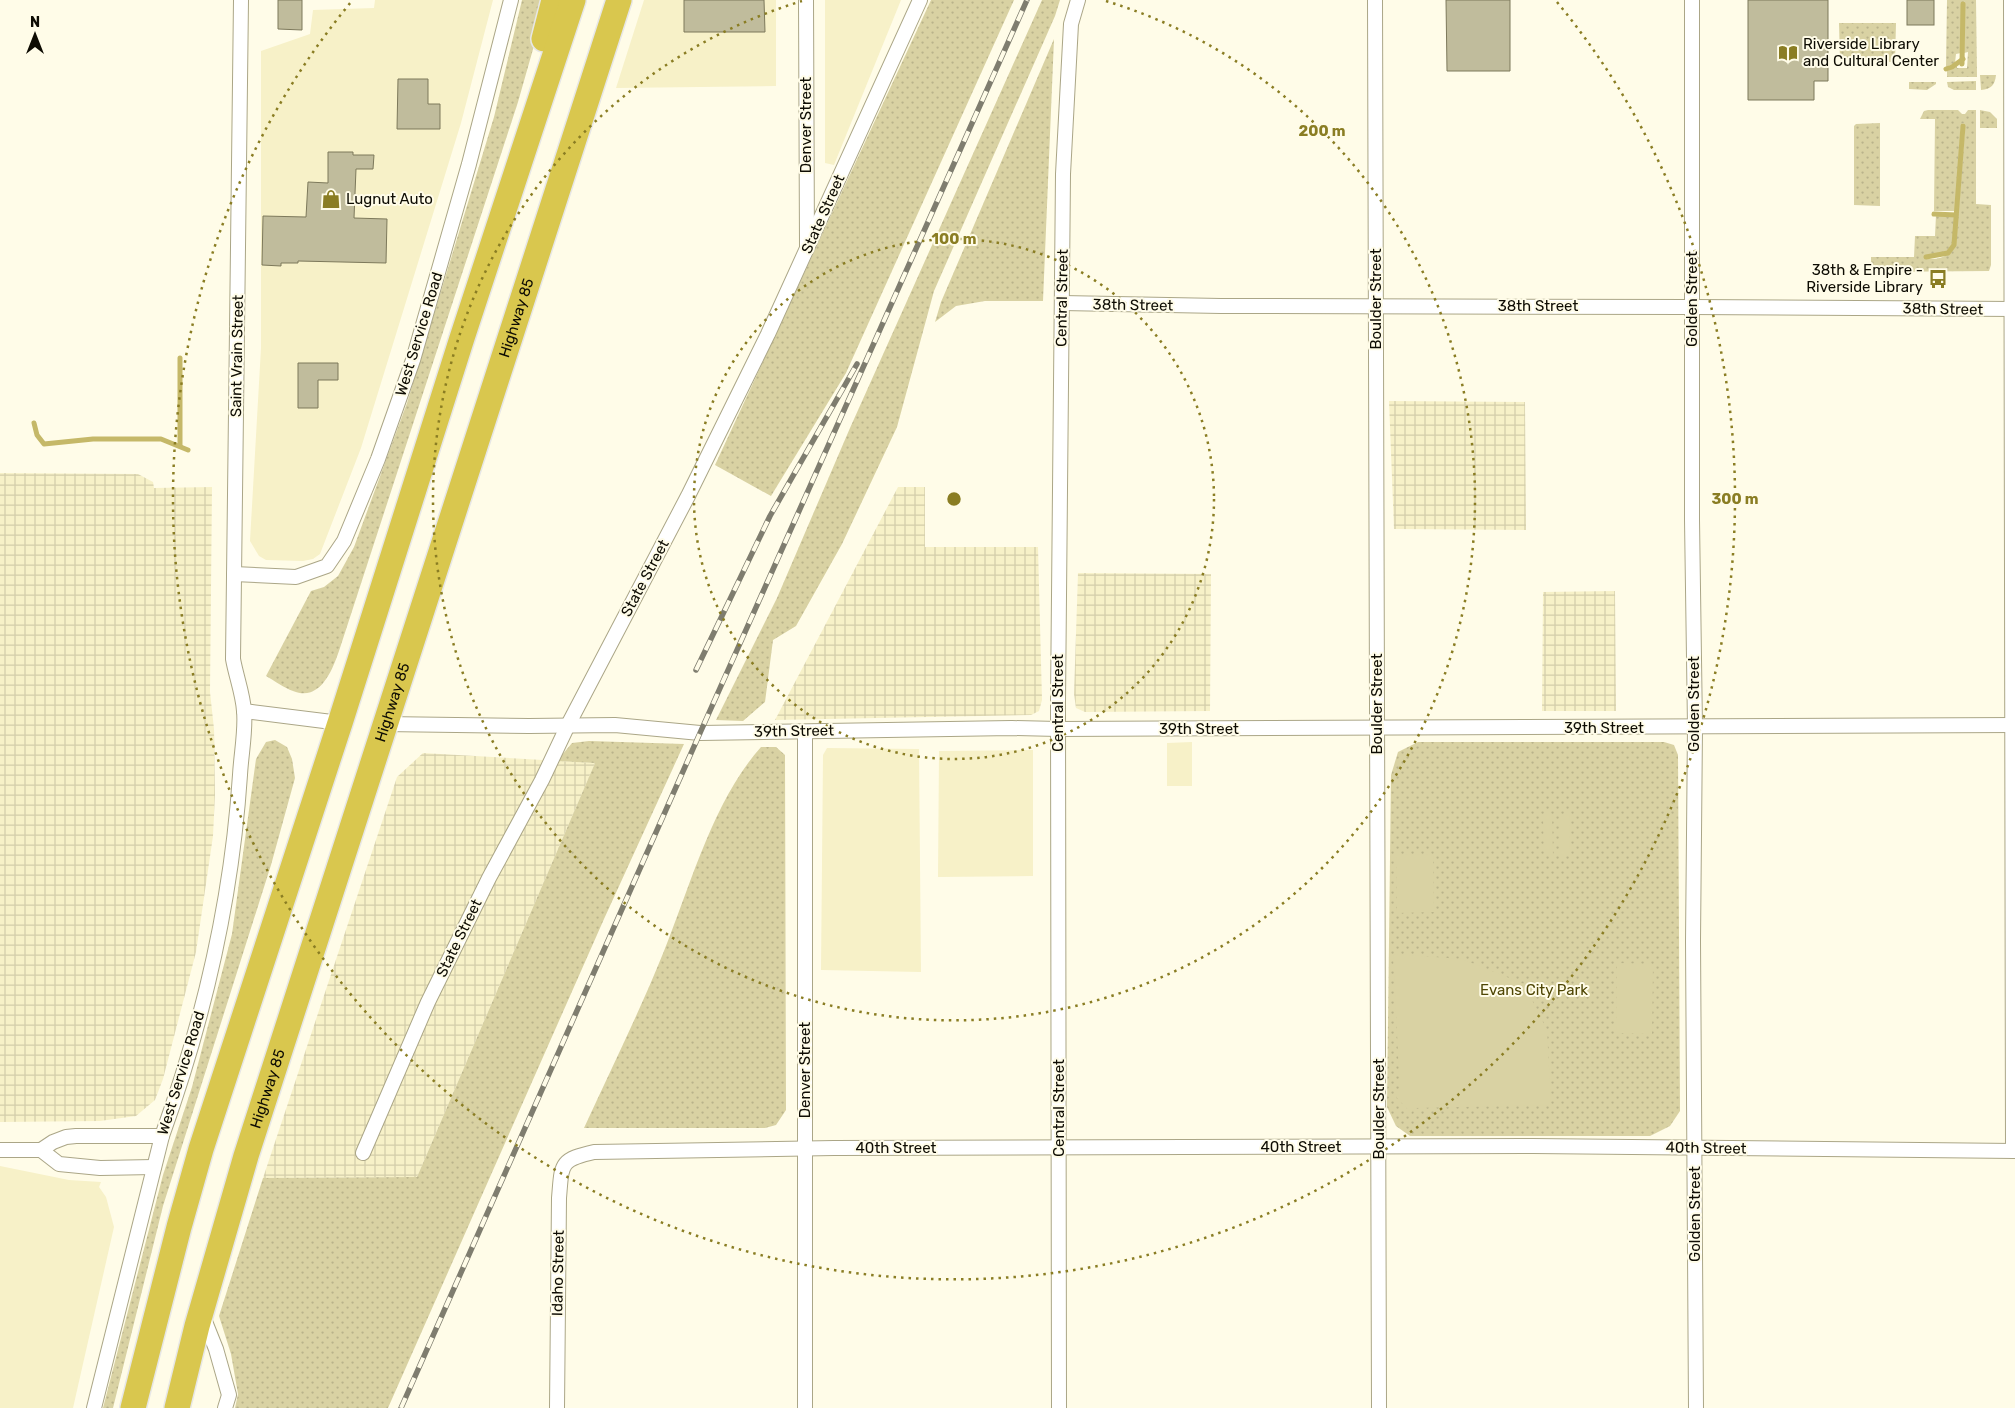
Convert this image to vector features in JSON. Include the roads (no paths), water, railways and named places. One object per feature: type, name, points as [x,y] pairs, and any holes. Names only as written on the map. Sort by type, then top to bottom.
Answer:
[{"type":"highway","points":[[537,108],[533,76],[554,0]]},
{"type":"highway","points":[[133,1408],[178,1227],[201,1149],[573,0]]},
{"type":"highway","name":"Highway 85","points":[[177,1408],[202,1311],[246,1156],[619,0]]},
{"type":"street","name":"Saint Vrain Street","points":[[241,0],[233,659],[244,711]]},
{"type":"street","name":"West Service Road","points":[[234,574],[296,577],[326,566],[344,541],[378,459],[413,360],[470,164],[510,0]]},
{"type":"street","name":"Denver Street","points":[[806,0],[807,250]]},
{"type":"street","name":"State Street","points":[[363,1153],[428,1002],[489,878],[542,780],[568,724],[688,496],[807,250],[920,0]]},
{"type":"street","name":"Central Street","points":[[1059,1408],[1058,730],[1063,165],[1071,24],[1078,0]]},
{"type":"street","name":"Boulder Street","points":[[1375,0],[1379,1408]]},
{"type":"street","name":"Golden Street","points":[[1692,0],[1692,520],[1695,726],[1693,950],[1696,1408]]},
{"type":"street","points":[[2011,0],[2014,1151]]},
{"type":"street","name":"38th Street","points":[[1062,303],[1220,306],[1692,306],[2013,310]]},
{"type":"street","name":"West Service Road","points":[[94,1408],[162,1136],[174,1102],[194,1030],[217,934],[233,843],[244,711]]},
{"type":"street","points":[[244,711],[340,723]]},
{"type":"street","name":"39th Street","points":[[384,724],[616,725],[700,733],[1003,728],[1058,730],[1377,729],[2013,724]]},
{"type":"street","name":"Denver Street","points":[[805,732],[805,1408]]},
{"type":"street","points":[[0,1150],[41,1150],[66,1137],[162,1136]]},
{"type":"street","name":"40th Street","points":[[586,1154],[594,1152],[806,1148],[1379,1146],[2014,1151]]},
{"type":"street","points":[[41,1150],[59,1164],[100,1168],[154,1167]]},
{"type":"street","name":"Idaho Street","points":[[557,1408],[559,1198],[561,1170],[566,1161],[586,1154]]},
{"type":"street","points":[[202,1311],[216,1349],[229,1395],[225,1408]]},
{"type":"waterway","points":[[1962,64],[1963,4]]},
{"type":"waterway","points":[[1946,69],[1963,59]]},
{"type":"waterway","points":[[1926,257],[1948,253],[1954,245],[1963,126]]},
{"type":"waterway","points":[[1934,214],[1956,215]]},
{"type":"waterway","points":[[180,358],[180,446]]},
{"type":"waterway","points":[[34,423],[37,435],[44,444],[93,439],[161,439],[188,450]]},
{"type":"railway","points":[[401,1408],[1027,0]]},
{"type":"railway","points":[[696,670],[770,516],[857,364]]},
{"type":"place","name":"Riverside Library and Cultural Center","points":[[1788,53]]},
{"type":"place","name":"Lugnut Auto","points":[[331,199]]},
{"type":"place","name":"38th & Empire - Riverside Library","points":[[1938,279]]},
{"type":"park label","name":"Evans City Park","points":[[1534,990]]}]
